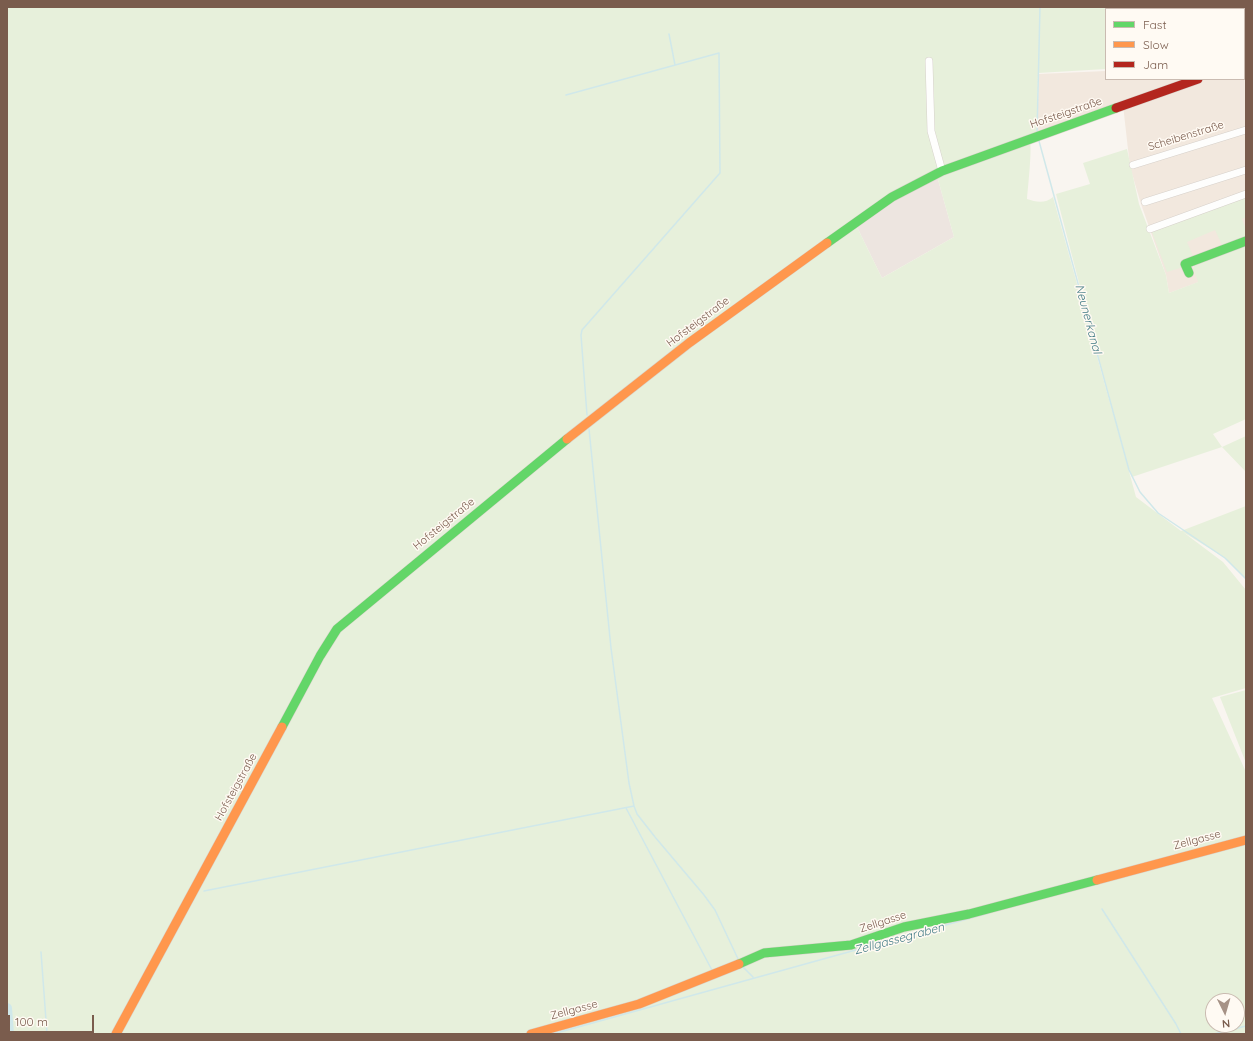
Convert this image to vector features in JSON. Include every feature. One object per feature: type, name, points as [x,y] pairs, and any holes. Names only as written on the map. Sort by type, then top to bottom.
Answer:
[{"type":"street","points":[[929,61],[931,131],[942,171]]},
{"type":"street","name":"Hofsteigstraße","points":[[116,1034],[320,656],[337,629],[385,587],[584,425],[689,343],[796,264],[892,198],[942,171],[1195,80]]},
{"type":"street","name":"Scheibenstraße","points":[[1133,166],[1246,130]]},
{"type":"street","points":[[1144,202],[1246,170]]},
{"type":"street","points":[[1150,229],[1246,194]]},
{"type":"street","points":[[1189,273],[1185,264],[1246,241]]},
{"type":"street","name":"Zellgasse","points":[[531,1034],[639,1004],[727,970],[764,953],[851,944],[910,925],[963,916],[1246,840]]},
{"type":"shaded area","points":[[1246,7],[1246,241],[1192,262],[1199,282],[1169,293],[1166,275],[1141,204],[1130,167],[1123,105],[1037,133],[1039,74],[1105,71],[1105,80],[1245,80],[1245,8],[1148,8]]},
{"type":"shaded area","points":[[937,176],[954,237],[882,278],[856,225],[877,210]]},
{"type":"green space","points":[[7,7],[1147,7],[1105,8],[1105,69],[1038,73],[1037,133],[1030,140],[1027,199],[1037,202],[1044,202],[1053,197],[1113,414],[1056,194],[1090,184],[1083,163],[1127,149],[1139,204],[1166,275],[1169,293],[1198,282],[1194,270],[1194,264],[1246,242],[1246,419],[1213,434],[1222,447],[1132,477],[1127,464],[1136,497],[1181,531],[1246,506],[1246,579],[1225,558],[1183,532],[1223,562],[1246,590],[1246,688],[1212,698],[1246,772],[1246,1034],[7,1034]],"holes":[[[937,176],[954,237],[882,278],[856,225],[877,210]],[[339,620],[319,666],[154,970]]]},
{"type":"green space","points":[[1246,195],[1246,217],[1242,219],[1246,230],[1246,238],[1223,247],[1215,230],[1187,242],[1194,258],[1183,267],[1167,272],[1152,232]]},
{"type":"green space","points":[[1246,436],[1246,472],[1222,447]]},
{"type":"green space","points":[[1246,690],[1246,763],[1220,697]]},
{"type":"waterway","name":"Neunerkanal","points":[[1037,133],[1040,7]]},
{"type":"waterway","points":[[669,34],[675,65]]},
{"type":"waterway","points":[[566,95],[719,53],[720,173],[582,330],[581,335],[587,415]]},
{"type":"waterway","name":"Neunerkanal","points":[[1039,141],[1129,470],[1140,492],[1158,513],[1225,558],[1246,579]]},
{"type":"waterway","points":[[589,429],[611,648],[629,783],[634,806],[637,814],[715,910],[739,961]]},
{"type":"waterway","points":[[343,619],[357,607]]},
{"type":"waterway","points":[[204,891],[634,806]]},
{"type":"waterway","points":[[626,808],[713,972]]},
{"type":"waterway","points":[[1102,909],[1181,1034]]},
{"type":"waterway","name":"Zellgassegraben","points":[[553,1034],[989,913]]},
{"type":"waterway","points":[[41,952],[47,1034]]},
{"type":"waterway","points":[[743,967],[753,977]]},
{"type":"waterway","points":[[7,1008],[9,1034]]},
{"type":"waterway","points":[[1214,1034],[1246,1026]]},
{"type":"traffic: fast","points":[[827,243],[892,197],[942,171],[1116,108]]},
{"type":"traffic: fast","points":[[1189,273],[1185,264],[1246,241]]},
{"type":"traffic: fast","points":[[282,727],[320,656],[337,629],[567,439]]},
{"type":"traffic: fast","points":[[739,964],[764,953],[851,945],[904,927],[969,914],[1097,880]]},
{"type":"traffic: slow","points":[[567,439],[689,343],[827,243]]},
{"type":"traffic: slow","points":[[116,1034],[282,727]]},
{"type":"traffic: slow","points":[[1097,880],[1246,840]]},
{"type":"traffic: slow","points":[[531,1034],[639,1004],[739,964]]},
{"type":"traffic: jam","points":[[1116,108],[1195,80]]}]
